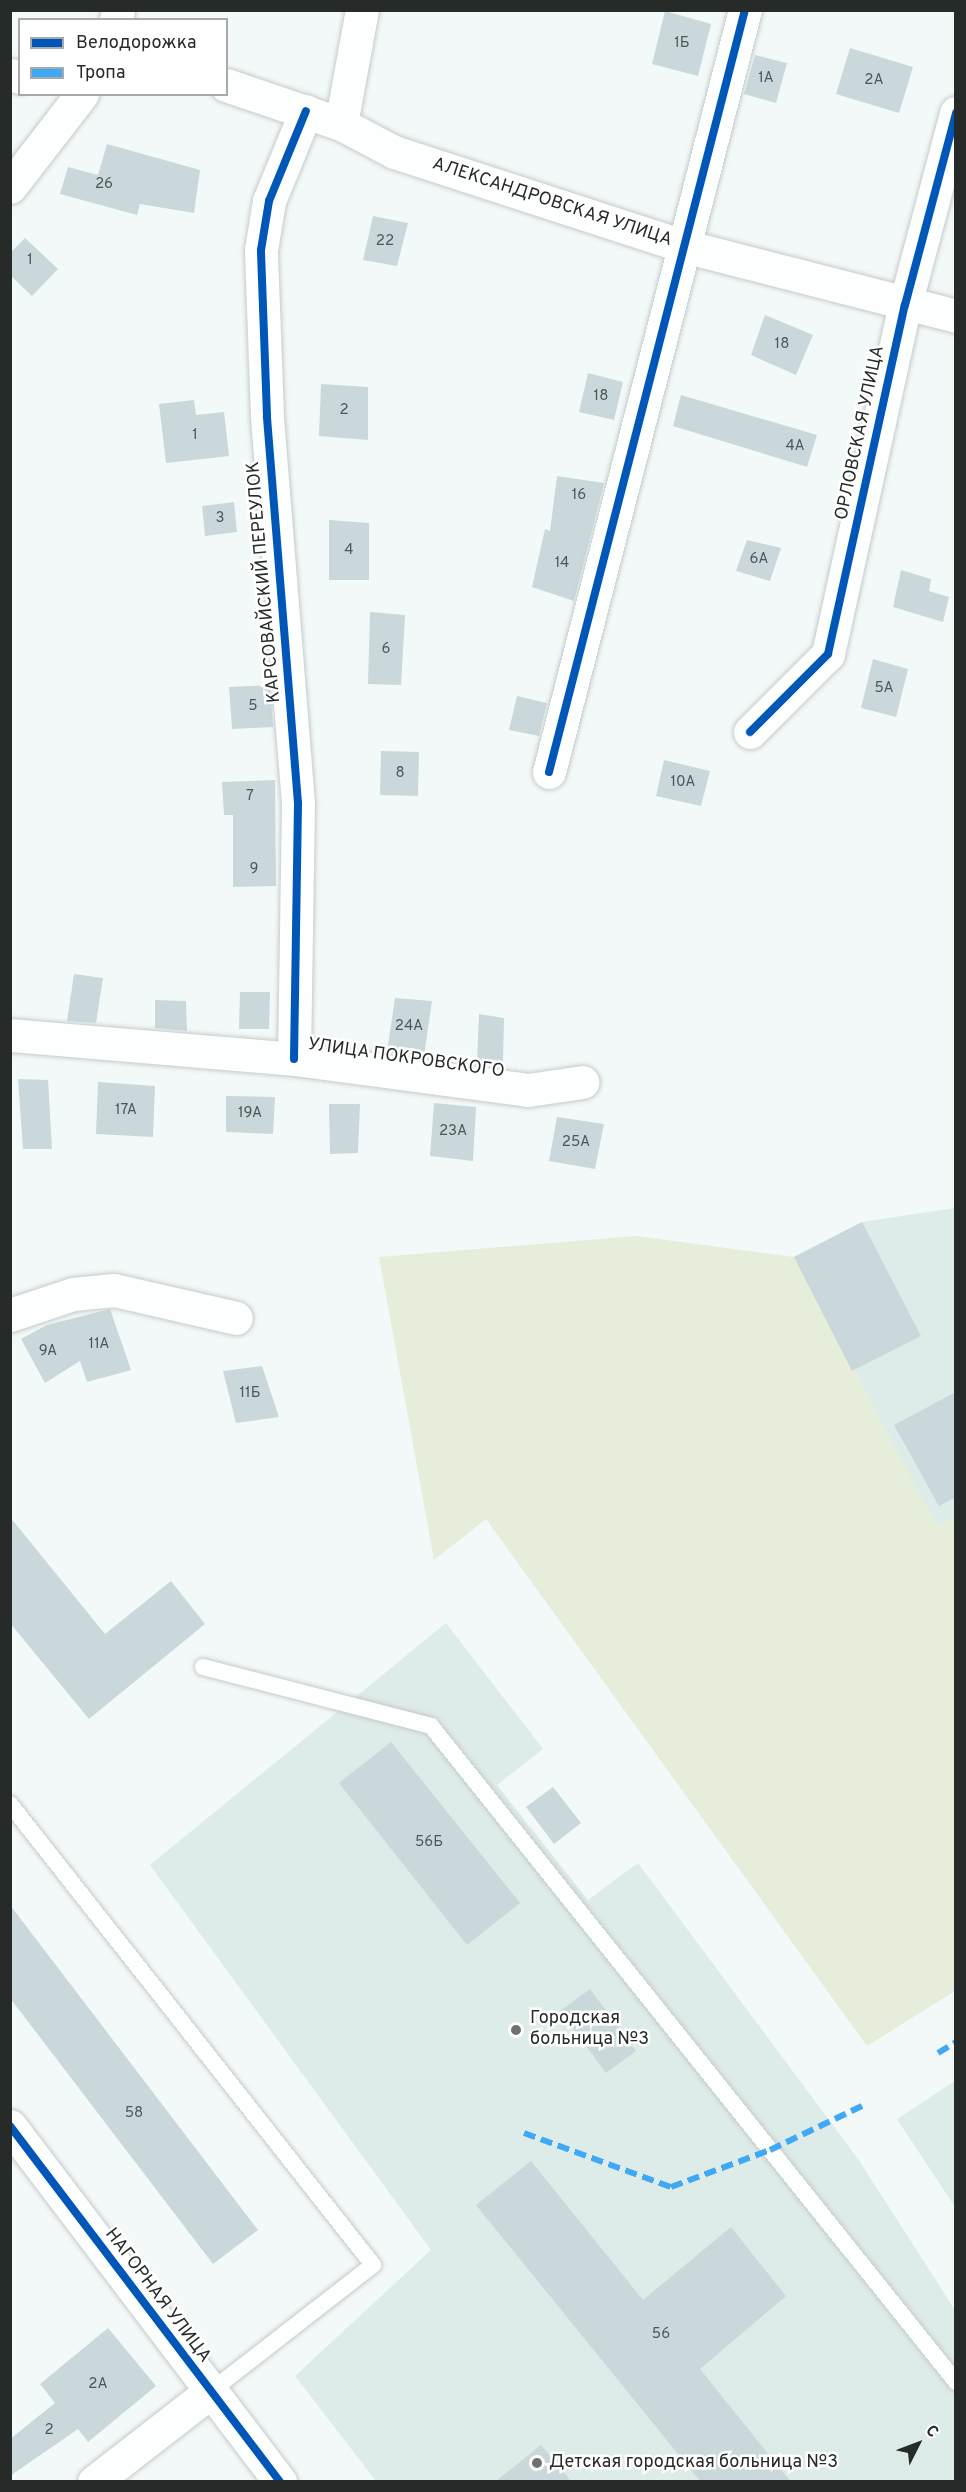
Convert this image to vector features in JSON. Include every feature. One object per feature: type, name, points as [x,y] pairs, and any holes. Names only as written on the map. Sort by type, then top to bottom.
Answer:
[{"type":"street","points":[[341,124],[362,10]]},
{"type":"street","points":[[549,772],[745,10]]},
{"type":"street","name":"АЛЕКСАНДРОВСКАЯ УЛИЦА","points":[[228,86],[341,124],[394,152],[684,246],[905,305],[956,316]]},
{"type":"street","points":[[10,186],[80,96]]},
{"type":"street","name":"КАРСОВАЙСКИЙ ПЕРЕУЛОК","points":[[294,1059],[298,803],[267,416],[261,250],[269,201],[306,111]]},
{"type":"street","name":"ОРЛОВСКАЯ УЛИЦА","points":[[750,732],[828,654],[905,305],[956,113]]},
{"type":"street","name":"УЛИЦА ПОКРОВСКОГО","points":[[10,1035],[294,1059],[528,1090],[582,1082]]},
{"type":"street","points":[[10,1315],[73,1294],[114,1290],[236,1318]]},
{"type":"street","name":"НАГОРНАЯ УЛИЦА","points":[[10,2126],[210,2392],[280,2481]]},
{"type":"street","points":[[94,2481],[210,2392]]},
{"type":"lane","points":[[203,1667],[430,1726],[956,2382]]},
{"type":"lane","points":[[10,1804],[374,2265],[210,2392]]},
{"type":"shaded area","points":[[955,1208],[955,1516],[937,1527],[794,1257],[862,1222]]},
{"type":"shaded area","name":"Городская больница №3","points":[[446,1623],[543,1749],[497,1785],[588,1900],[638,1863],[858,2159],[955,2310],[955,2481],[376,2481],[295,2376],[431,2250],[150,1865]]},
{"type":"shaded area","points":[[955,2081],[955,2207],[897,2119]]},
{"type":"green space","points":[[636,1236],[794,1257],[937,1526],[955,1516],[955,1991],[867,2046],[486,1519],[434,1560],[379,1257]]},
{"type":"building","points":[[665,11],[711,24],[698,76],[652,64]]},
{"type":"building","points":[[850,48],[913,67],[899,113],[836,94]]},
{"type":"building","points":[[755,55],[787,63],[776,103],[744,94]]},
{"type":"building","points":[[107,144],[200,170],[194,213],[140,204],[137,215],[60,194],[68,167],[98,175]]},
{"type":"building","points":[[373,216],[408,223],[397,266],[363,260]]},
{"type":"building","points":[[25,238],[58,269],[32,296],[10,275],[10,253]]},
{"type":"building","points":[[765,315],[813,335],[796,375],[751,355]]},
{"type":"building","points":[[588,373],[623,382],[614,420],[579,412]]},
{"type":"building","points":[[321,384],[368,387],[368,440],[319,436]]},
{"type":"building","points":[[681,395],[817,435],[807,467],[673,426]]},
{"type":"building","points":[[194,400],[196,415],[224,412],[229,456],[166,463],[159,404]]},
{"type":"building","points":[[557,476],[604,483],[574,601],[532,587],[545,529],[550,531]]},
{"type":"building","points":[[234,502],[237,532],[205,536],[202,506]]},
{"type":"building","points":[[329,520],[369,523],[369,580],[329,580]]},
{"type":"building","points":[[747,540],[781,548],[770,581],[736,571]]},
{"type":"building","points":[[901,570],[931,579],[929,591],[949,597],[943,622],[893,607]]},
{"type":"building","points":[[370,612],[405,615],[401,685],[368,684]]},
{"type":"building","points":[[873,659],[908,669],[896,717],[861,708]]},
{"type":"building","points":[[270,685],[273,727],[232,729],[229,687]]},
{"type":"building","points":[[517,696],[547,703],[539,736],[509,730]]},
{"type":"building","points":[[381,751],[419,752],[418,796],[380,795]]},
{"type":"building","points":[[664,760],[710,771],[701,806],[656,796]]},
{"type":"building","points":[[275,780],[276,886],[233,887],[233,815],[224,815],[222,782]]},
{"type":"building","points":[[74,974],[103,978],[96,1023],[67,1021]]},
{"type":"building","points":[[240,992],[270,992],[269,1029],[239,1029]]},
{"type":"building","points":[[395,998],[432,1001],[424,1056],[387,1052]]},
{"type":"building","points":[[155,1000],[186,1001],[187,1031],[155,1028]]},
{"type":"building","points":[[479,1014],[504,1018],[503,1063],[477,1062]]},
{"type":"building","points":[[18,1079],[48,1080],[52,1149],[23,1149]]},
{"type":"building","points":[[98,1082],[155,1086],[153,1137],[96,1134]]},
{"type":"building","points":[[226,1096],[275,1097],[273,1134],[226,1132]]},
{"type":"building","points":[[434,1103],[476,1107],[473,1161],[430,1156]]},
{"type":"building","points":[[329,1104],[360,1104],[358,1153],[330,1154]]},
{"type":"building","points":[[557,1117],[604,1124],[595,1169],[549,1161]]},
{"type":"building","points":[[862,1222],[921,1336],[852,1371],[794,1257]]},
{"type":"building","points":[[110,1309],[131,1370],[87,1382],[80,1361],[45,1383],[21,1339],[47,1325]]},
{"type":"building","points":[[262,1366],[279,1417],[236,1423],[223,1371]]},
{"type":"building","points":[[956,1392],[956,1497],[939,1506],[894,1425]]},
{"type":"building","points":[[10,1517],[105,1634],[171,1581],[205,1624],[89,1719],[10,1623]]},
{"type":"building","points":[[391,1742],[520,1903],[467,1945],[339,1783]]},
{"type":"building","points":[[553,1787],[581,1823],[554,1844],[526,1807]]},
{"type":"building","points":[[10,1905],[258,2230],[213,2264],[10,1998]]},
{"type":"building","points":[[590,1989],[636,2051],[606,2073],[560,2011]]},
{"type":"building","points":[[531,2161],[643,2300],[731,2227],[786,2296],[700,2369],[790,2481],[700,2481],[476,2205]]},
{"type":"building","points":[[108,2328],[156,2386],[88,2442],[78,2429],[10,2476],[10,2439],[55,2403],[40,2384]]},
{"type":"building","name":"Детская городская больница №3","points":[[541,2445],[571,2481],[496,2481]]},
{"type":"marked path","points":[[938,2053],[956,2042]]},
{"type":"marked path","points":[[524,2133],[671,2187],[770,2150],[866,2104]]},
{"type":"cycle path","points":[[549,772],[745,10]]},
{"type":"cycle path","points":[[294,1059],[298,803],[267,416],[261,250],[269,201],[306,111]]},
{"type":"cycle path","points":[[750,732],[828,654],[905,305],[956,113]]},
{"type":"cycle path","points":[[10,2126],[280,2482]]},
{"type":"place","name":"Городская больница №3","points":[[516,2030]]},
{"type":"place","name":"Детская городская больница №3","points":[[537,2463]]}]
